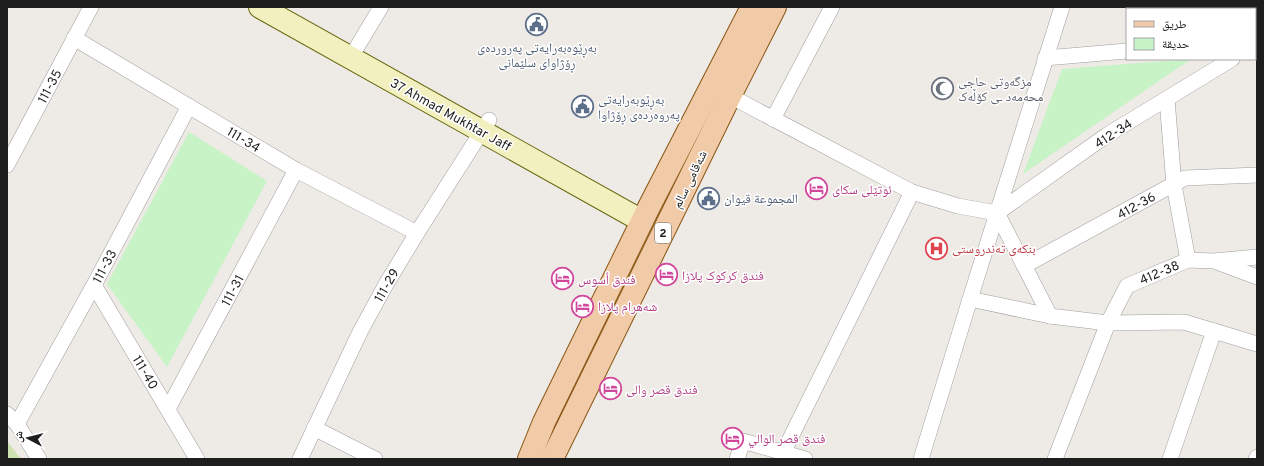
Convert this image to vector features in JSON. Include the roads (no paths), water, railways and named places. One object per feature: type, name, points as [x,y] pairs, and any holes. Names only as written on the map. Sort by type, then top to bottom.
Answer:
[{"type":"main road","name":"شەقامی سالم","points":[[529,459],[544,422],[645,215],[752,7]]},
{"type":"main road","name":"شەقامی سالم","points":[[552,459],[775,7]]},
{"type":"street","name":"111-35","points":[[7,165],[91,7]]},
{"type":"street","name":"37 Ahmad Mukhtar Jaff","points":[[260,7],[486,126],[645,215]]},
{"type":"street","name":"37 Ahmad Mukhtar Jaff","points":[[286,7],[357,47],[486,126]]},
{"type":"street","points":[[357,47],[381,7]]},
{"type":"street","points":[[773,120],[832,7]]},
{"type":"street","points":[[921,459],[1062,7]]},
{"type":"street","name":"111-34","points":[[74,38],[296,170],[417,233]]},
{"type":"street","points":[[1045,58],[1126,51]]},
{"type":"street","name":"412-34","points":[[997,213],[1107,135],[1230,60]]},
{"type":"street","points":[[730,96],[912,192],[958,206],[997,213]]},
{"type":"street","points":[[1167,99],[1174,185],[1188,260]]},
{"type":"street","name":"111-33","points":[[12,419],[94,285],[189,106]]},
{"type":"street","name":"111-29","points":[[300,459],[360,332],[385,286],[417,233],[486,126]]},
{"type":"street","name":"111-31","points":[[168,409],[296,170]]},
{"type":"street","name":"412-36","points":[[1024,266],[1185,178],[1257,175]]},
{"type":"street","points":[[784,453],[912,192]]},
{"type":"street","points":[[997,213],[1050,316]]},
{"type":"street","name":"412-38","points":[[1055,459],[1108,323],[1127,286],[1188,260],[1214,261],[1257,257]]},
{"type":"street","points":[[1214,261],[1257,277]]},
{"type":"street","name":"111-40","points":[[94,285],[197,459]]},
{"type":"street","points":[[970,299],[1050,316],[1108,323],[1184,322],[1257,344]]},
{"type":"street","points":[[1170,459],[1214,331]]},
{"type":"street","points":[[12,419],[39,459]]},
{"type":"street","points":[[314,428],[375,459]]},
{"type":"street","points":[[737,459],[743,441],[805,459]]},
{"type":"place","name":"بەڕێوەبەرایەتی پەروردەی ڕۆژاوای سلێمانی","points":[[537,25]]},
{"type":"place","name":"مزگەوتی حاجی محەمەد ـی کۆڵەک","points":[[942,88]]},
{"type":"place","name":"بەڕێوبەرایەتی پەروەردەی ڕۆژاوا","points":[[583,106]]},
{"type":"place","name":"ئوتێلی سکای","points":[[817,189]]},
{"type":"place","name":"المجموعة قیوان","points":[[709,198]]},
{"type":"place","name":"بنکەی تەندروستی","points":[[936,248]]},
{"type":"place","name":"فندق کرکوک پلازا","points":[[666,275]]},
{"type":"place","name":"فندق أسوس","points":[[563,279]]},
{"type":"place","name":"شەهرام پلازا","points":[[583,306]]},
{"type":"place","name":"فندق قصر والی","points":[[611,389]]},
{"type":"place","name":"فندق قصر الوالي","points":[[732,438]]}]
